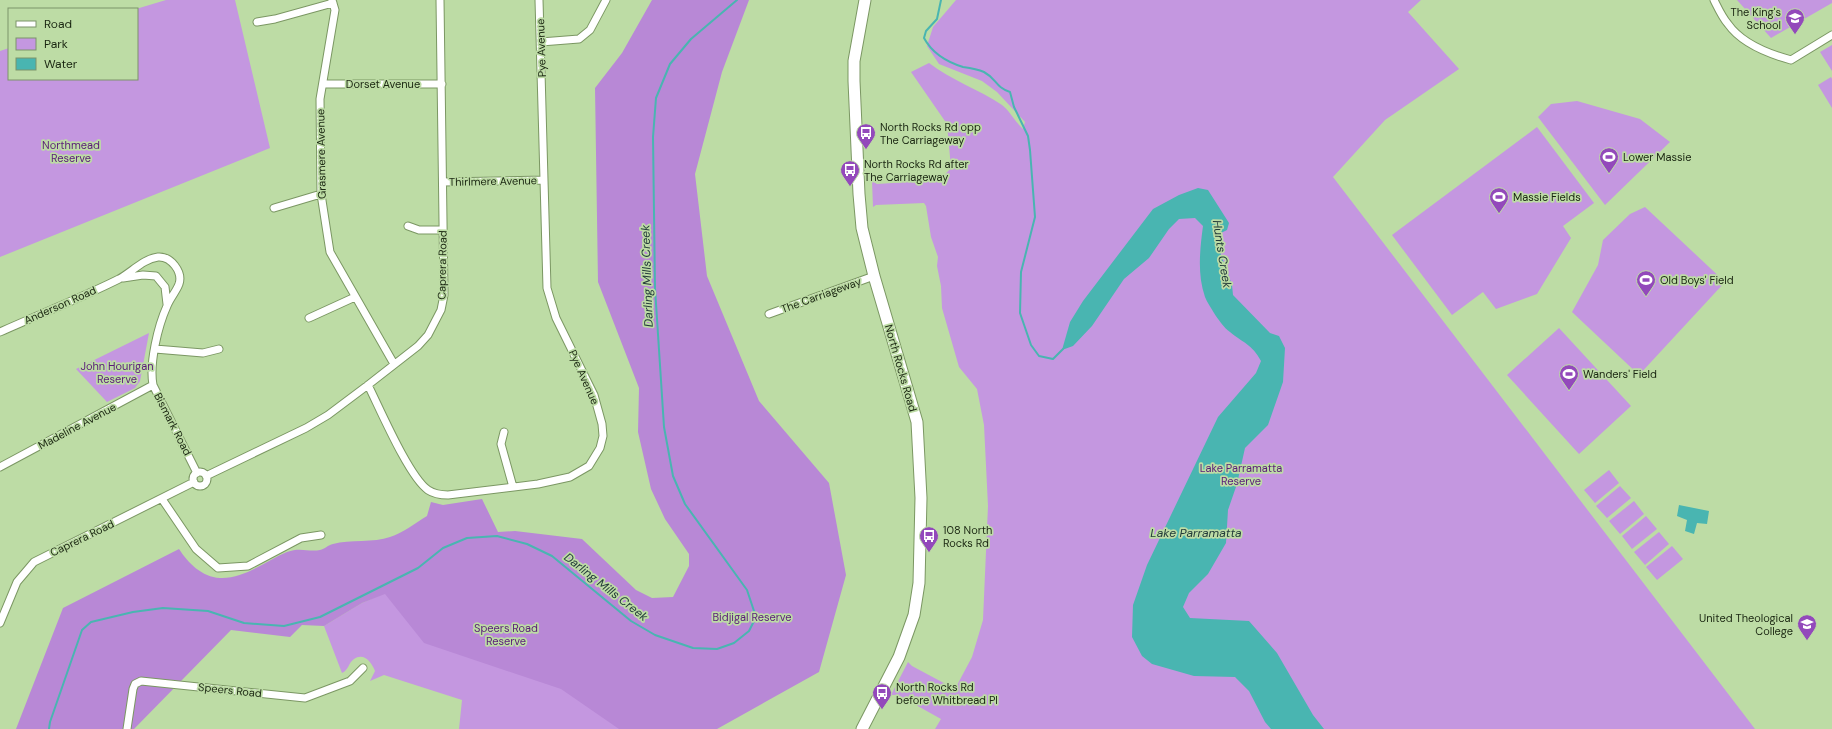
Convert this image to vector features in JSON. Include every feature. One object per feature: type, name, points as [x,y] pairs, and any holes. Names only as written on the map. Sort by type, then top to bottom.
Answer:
[{"type":"main road","name":"North Rocks Road","points":[[862,729],[899,657],[911,627],[919,583],[921,515],[921,485],[917,422],[874,276],[862,228],[854,97],[854,62],[865,0]]},
{"type":"street","name":"Caprera Road","points":[[206,476],[306,428],[328,415],[418,346],[428,335],[441,310],[444,295],[440,0]]},
{"type":"street","name":"Pye Avenue","points":[[368,385],[413,474],[428,490],[437,494],[448,495],[538,484],[570,477],[589,466],[600,448],[603,436],[602,424],[594,395],[584,372],[556,318],[547,288],[539,0]]},
{"type":"street","points":[[541,42],[579,40],[590,30],[606,0]]},
{"type":"street","points":[[1714,0],[1728,25],[1749,43],[1776,56],[1791,60],[1832,35]]},
{"type":"street","points":[[257,22],[274,19],[333,1]]},
{"type":"street","name":"Grasmere Avenue","points":[[333,1],[335,10],[320,99],[321,194],[330,252],[394,364]]},
{"type":"street","name":"Dorset Avenue","points":[[323,84],[442,84]]},
{"type":"street","name":"Thirlmere Avenue","points":[[443,182],[544,180]]},
{"type":"street","points":[[274,208],[321,194]]},
{"type":"street","points":[[408,226],[419,230],[443,230]]},
{"type":"street","name":"Anderson Road","points":[[0,332],[120,278],[150,259],[160,257],[166,258],[175,266],[180,278],[179,284],[167,306],[155,350]]},
{"type":"street","name":"Anderson Road","points":[[120,278],[143,275],[156,276],[165,287],[167,306]]},
{"type":"street","name":"The Carriageway","points":[[769,314],[874,276]]},
{"type":"street","points":[[309,318],[355,297]]},
{"type":"street","points":[[155,350],[203,353],[219,349]]},
{"type":"street","name":"Bismark Road","points":[[155,350],[151,375],[153,385],[197,473]]},
{"type":"street","name":"Madeline Avenue","points":[[0,467],[153,385]]},
{"type":"street","points":[[504,432],[501,444],[513,487]]},
{"type":"street","points":[[197,473],[202,473],[206,476],[207,481],[204,485],[198,485],[194,482],[194,477],[197,473]]},
{"type":"street","name":"Caprera Road","points":[[0,623],[17,582],[34,562],[194,482]]},
{"type":"street","points":[[162,499],[196,549],[218,568],[248,566],[301,538],[321,535]]},
{"type":"street","name":"Speers Road","points":[[127,729],[133,689],[135,684],[141,681],[305,698],[350,681],[363,668]]},
{"type":"green space","name":"Northmead Reserve","points":[[166,0],[235,0],[270,148],[0,257],[0,51],[8,48],[8,80],[138,80],[138,8]]},
{"type":"green space","name":"Bidjigal Reserve","points":[[652,0],[749,0],[722,72],[695,174],[707,276],[759,401],[829,483],[846,575],[819,672],[717,729],[619,729],[561,689],[424,643],[385,594],[362,603],[324,626],[302,625],[290,637],[231,630],[134,729],[16,729],[63,608],[179,549],[191,564],[201,572],[213,577],[229,578],[255,569],[287,552],[300,550],[320,550],[340,543],[384,539],[395,535],[427,516],[431,502],[443,505],[482,499],[498,532],[515,531],[582,539],[636,590],[652,598],[673,597],[689,566],[689,554],[665,519],[651,489],[638,432],[639,388],[598,282],[595,88],[622,53]]},
{"type":"green space","name":"Lake Parramatta Reserve","points":[[956,0],[1421,0],[1408,12],[1459,69],[1385,120],[1333,177],[1755,729],[935,729],[941,719],[898,695],[891,695],[908,662],[912,666],[955,689],[972,657],[983,620],[988,506],[984,425],[977,389],[959,367],[942,308],[941,286],[937,266],[938,257],[931,237],[926,206],[924,203],[876,205],[873,207],[872,181],[877,184],[940,180],[951,168],[947,124],[911,72],[929,63],[937,69],[1002,105],[1008,110],[1023,129],[1025,122],[997,92],[982,81],[939,64],[927,46],[933,27]]},
{"type":"green space","points":[[1737,0],[1832,0],[1832,3],[1771,38]]},
{"type":"green space","points":[[1832,45],[1832,71],[1820,52]]},
{"type":"green space","points":[[1831,77],[1832,79],[1832,108],[1818,85]]},
{"type":"green space","name":"Lower Massie","points":[[1577,101],[1640,119],[1670,142],[1605,205],[1538,117],[1551,104]]},
{"type":"green space","name":"Massie Fields","points":[[1537,127],[1594,203],[1563,226],[1571,238],[1537,294],[1496,309],[1483,292],[1452,315],[1392,235]]},
{"type":"green space","name":"Old Boys' Field","points":[[1645,207],[1725,282],[1639,375],[1572,312],[1598,265],[1603,240],[1630,214]]},
{"type":"green space","name":"Wanders' Field","points":[[1559,328],[1631,406],[1579,454],[1507,375]]},
{"type":"green space","name":"John Hourigan Reserve","points":[[149,333],[140,381],[135,388],[107,402],[76,369]]},
{"type":"green space","points":[[1609,470],[1619,483],[1595,503],[1584,490]]},
{"type":"green space","points":[[1620,486],[1631,498],[1607,518],[1596,506]]},
{"type":"green space","points":[[1634,501],[1644,514],[1620,534],[1609,521]]},
{"type":"green space","points":[[1646,516],[1657,529],[1632,549],[1622,536]]},
{"type":"green space","points":[[1659,532],[1669,544],[1645,565],[1634,552]]},
{"type":"green space","points":[[1672,546],[1683,559],[1657,580],[1646,567]]},
{"type":"green space","points":[[409,583],[630,729],[459,729],[462,700],[384,675],[370,681],[375,671],[367,659],[361,657],[354,659],[342,673],[324,626],[362,603]]},
{"type":"water","name":"Lake Parramatta","points":[[1198,188],[1208,190],[1229,223],[1227,230],[1221,233],[1220,252],[1232,285],[1233,295],[1270,333],[1279,336],[1285,348],[1283,382],[1268,425],[1245,448],[1237,484],[1228,510],[1226,543],[1208,574],[1189,593],[1183,607],[1190,618],[1249,621],[1277,653],[1313,715],[1324,729],[1271,729],[1265,722],[1249,691],[1235,677],[1194,676],[1152,664],[1142,656],[1132,637],[1133,605],[1147,565],[1218,417],[1256,373],[1261,361],[1251,347],[1223,326],[1205,297],[1202,288],[1200,270],[1203,226],[1195,218],[1179,219],[1169,229],[1149,258],[1124,279],[1092,326],[1073,346],[1062,350],[1070,322],[1083,301],[1153,209],[1179,195]]},
{"type":"water","points":[[1679,505],[1709,511],[1707,524],[1697,523],[1694,534],[1685,531],[1687,520],[1677,516]]},
{"type":"waterway","name":"Darling Mills Creek","points":[[49,729],[50,722],[82,630],[91,622],[133,612],[163,608],[208,611],[244,623],[284,626],[320,617],[418,568],[443,548],[467,538],[497,536],[527,544],[552,556],[631,621],[655,635],[693,648],[717,649],[734,643],[749,631],[756,617],[747,590],[685,504],[673,476],[664,427],[655,288],[653,137],[656,98],[670,64],[691,39],[737,0]]},
{"type":"waterway","name":"Hunts Creek","points":[[941,0],[937,19],[926,31],[924,38],[927,43],[946,60],[963,67],[984,72],[1001,88],[1010,92],[1014,107],[1028,136],[1035,217],[1021,272],[1020,313],[1031,345],[1039,356],[1053,359],[1063,349]]},
{"type":"place","name":"The King's School","points":[[1795,35]]},
{"type":"place","name":"North Rocks Rd opp The Carriageway","points":[[866,150]]},
{"type":"place","name":"Lower Massie","points":[[1609,174]]},
{"type":"place","name":"North Rocks Rd after The Carriageway","points":[[850,187]]},
{"type":"place","name":"Massie Fields","points":[[1499,214]]},
{"type":"place","name":"Old Boys' Field","points":[[1646,297]]},
{"type":"place","name":"Wanders' Field","points":[[1569,391]]},
{"type":"place","name":"108 North Rocks Rd","points":[[929,553]]},
{"type":"place","name":"United Theological College","points":[[1807,641]]},
{"type":"place","name":"North Rocks Rd before Whitbread Pl","points":[[882,710]]},
{"type":"park label","name":"Speers Road Reserve","points":[[506,634]]}]
